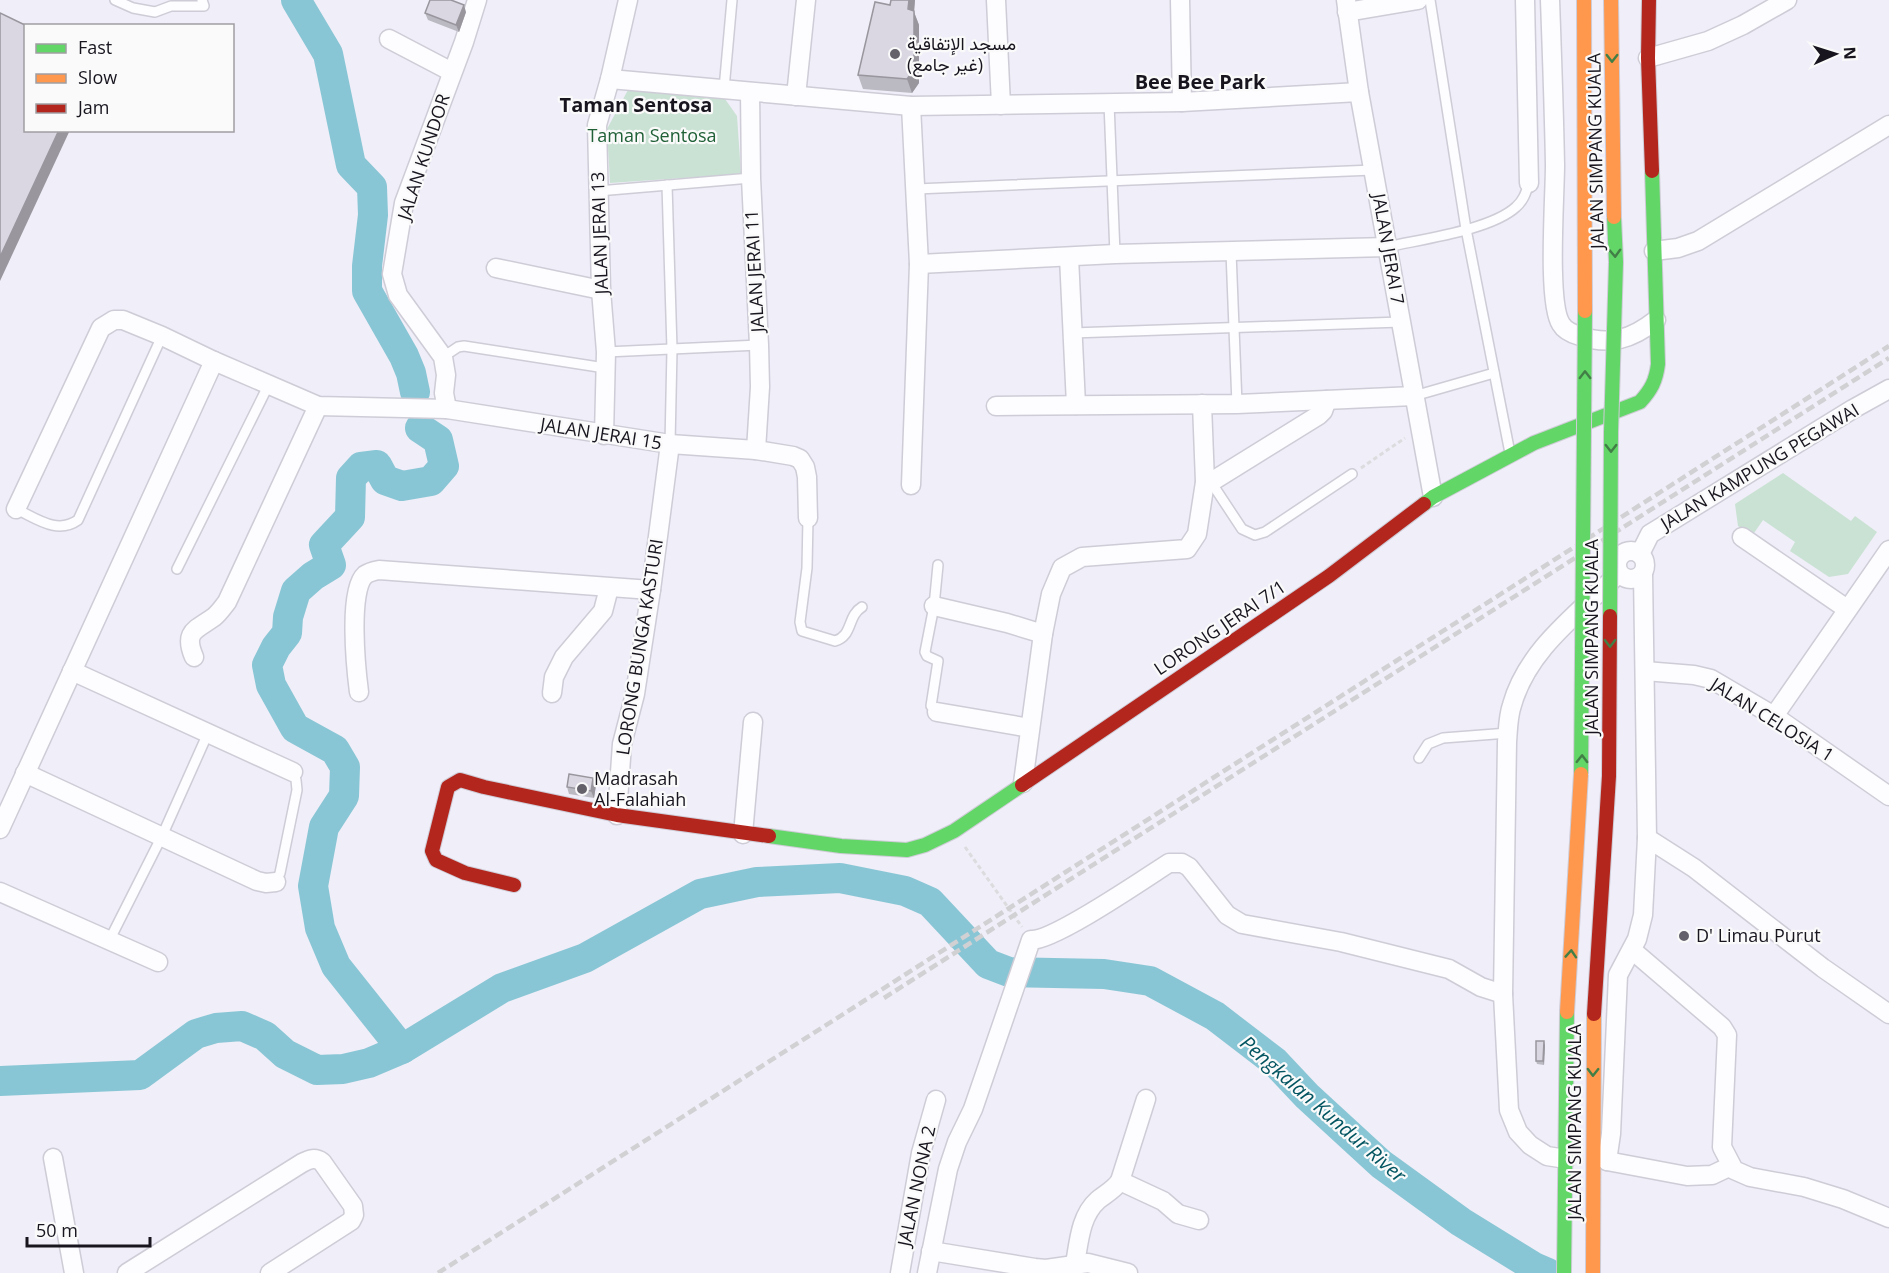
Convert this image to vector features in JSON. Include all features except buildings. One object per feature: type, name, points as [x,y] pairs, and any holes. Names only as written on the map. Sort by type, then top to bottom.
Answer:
[{"type":"main road","name":"JALAN SIMPANG KUALA","points":[[1564,1273],[1567,1012],[1581,774],[1586,190],[1584,0]]},
{"type":"main road","name":"JALAN SIMPANG KUALA","points":[[1593,1273],[1600,1165],[1594,1014],[1609,776],[1611,432],[1616,262],[1611,0]]},
{"type":"main road","name":"LORONG JERAI 7/1","points":[[514,885],[465,873],[436,860],[432,851],[448,787],[454,782],[460,780],[617,815],[743,834],[842,846],[907,850],[925,844],[954,831],[1329,576],[1433,497],[1510,458],[1534,443],[1600,419],[1646,398],[1656,379],[1658,364],[1648,58],[1649,0]]},
{"type":"street","name":"JALAN KUNDOR","points":[[442,357],[398,295],[392,274],[404,203],[464,42],[477,0]]},
{"type":"street","name":"JALAN JERAI 13","points":[[604,435],[605,360],[597,125],[628,0]]},
{"type":"street","points":[[796,96],[806,0]]},
{"type":"street","points":[[996,0],[1001,105]]},
{"type":"street","points":[[1180,0],[1182,102]]},
{"type":"street","points":[[1347,6],[1418,0]]},
{"type":"street","points":[[1525,0],[1529,183]]},
{"type":"street","points":[[1550,0],[1555,166],[1554,286],[1557,315],[1562,326],[1571,333],[1596,341],[1618,340],[1645,329],[1656,320]]},
{"type":"street","points":[[1648,58],[1708,41],[1743,25],[1787,0]]},
{"type":"street","name":"JALAN JERAI 7","points":[[1347,6],[1359,92],[1433,497]]},
{"type":"street","points":[[388,39],[452,72]]},
{"type":"street","points":[[610,79],[911,106],[1182,102],[1359,92]]},
{"type":"street","name":"JALAN JERAI 11","points":[[750,92],[751,178],[760,387],[756,450]]},
{"type":"street","points":[[911,106],[919,264],[911,485]]},
{"type":"street","points":[[1654,251],[1678,248],[1698,241],[1889,125]]},
{"type":"street","points":[[919,264],[1114,254],[1388,247]]},
{"type":"street","points":[[1069,257],[1076,405]]},
{"type":"street","points":[[496,268],[601,290]]},
{"type":"street","points":[[15,509],[101,328],[114,320],[123,320],[162,336],[214,362],[318,406],[227,602],[216,615],[195,629],[190,636],[189,646],[194,657]]},
{"type":"street","points":[[442,357],[446,375],[444,393],[447,409]]},
{"type":"street","points":[[0,829],[214,362]]},
{"type":"street","name":"JALAN KAMPUNG PEGAWAI","points":[[1640,554],[1650,534],[1889,389]]},
{"type":"street","points":[[996,406],[1237,404],[1414,396]]},
{"type":"street","points":[[1208,482],[1318,415],[1326,406],[1327,400]]},
{"type":"street","points":[[1023,783],[1043,634],[1051,594],[1062,568],[1082,557],[1187,549],[1197,534],[1208,482],[1202,404]]},
{"type":"street","name":"JALAN JERAI 15","points":[[318,406],[447,409],[670,444],[756,450],[793,456],[800,459],[805,467],[808,518]]},
{"type":"street","name":"LORONG BUNGA KASTURI","points":[[617,815],[622,744],[635,694],[670,444]]},
{"type":"street","points":[[1742,537],[1847,609]]},
{"type":"street","points":[[1774,716],[1889,550]]},
{"type":"street","points":[[1643,574],[1634,580],[1623,577],[1619,573],[1617,562],[1629,551],[1640,554],[1646,563],[1643,574],[1647,838],[1641,928],[1632,950],[1621,967],[1616,987],[1611,1134],[1600,1165],[1687,1176],[1712,1175],[1731,1166]]},
{"type":"street","points":[[359,692],[355,633],[356,595],[364,576],[371,572],[379,570],[651,590]]},
{"type":"street","points":[[1566,1159],[1547,1156],[1530,1145],[1518,1132],[1509,1110],[1503,994],[1508,733],[1511,706],[1515,695],[1529,667],[1542,648],[1619,573]]},
{"type":"street","points":[[552,693],[554,677],[564,657],[603,610],[609,588]]},
{"type":"street","points":[[934,606],[1043,634]]},
{"type":"street","points":[[72,671],[293,772]]},
{"type":"street","name":"JALAN CELOSIA 1","points":[[1645,671],[1694,675],[1711,679],[1774,716],[1888,795]]},
{"type":"street","points":[[937,712],[1030,728]]},
{"type":"street","points":[[743,834],[753,722]]},
{"type":"street","points":[[25,773],[256,881],[276,882]]},
{"type":"street","points":[[1647,838],[1695,868],[1823,968],[1889,1014]]},
{"type":"street","points":[[927,1273],[948,1169],[957,1142],[973,1108],[1029,946],[1076,921],[1169,863],[1182,863],[1189,867],[1235,921],[1341,942],[1449,969],[1481,987],[1503,994]]},
{"type":"street","points":[[0,892],[158,962]]},
{"type":"street","points":[[1632,950],[1722,1027],[1726,1035],[1722,1147],[1734,1170],[1750,1178],[1804,1187],[1843,1199],[1889,1218]]},
{"type":"street","points":[[1075,1264],[1081,1230],[1089,1210],[1120,1181],[1146,1099]]},
{"type":"street","name":"JALAN NONA 2","points":[[900,1273],[921,1153],[936,1100]]},
{"type":"street","points":[[53,1158],[74,1273]]},
{"type":"street","points":[[126,1273],[155,1266],[302,1163],[309,1159],[317,1159],[322,1162],[352,1206],[354,1215],[351,1221],[270,1273]]},
{"type":"street","points":[[1120,1181],[1163,1201],[1178,1214],[1198,1220]]},
{"type":"street","points":[[931,1251],[1046,1269],[1088,1263],[1128,1273]]},
{"type":"lane","points":[[115,0],[133,8],[155,12],[171,6],[204,6],[202,0]]},
{"type":"lane","points":[[724,89],[732,0]]},
{"type":"lane","points":[[1430,0],[1466,229],[1510,458]]},
{"type":"lane","points":[[1109,103],[1114,254]]},
{"type":"lane","points":[[916,189],[1373,170]]},
{"type":"lane","points":[[598,191],[751,178]]},
{"type":"lane","points":[[1388,247],[1466,229],[1504,215],[1525,197],[1529,183]]},
{"type":"lane","points":[[667,185],[672,349],[670,444]]},
{"type":"lane","points":[[1231,252],[1237,404]]},
{"type":"lane","points":[[1072,333],[1401,322]]},
{"type":"lane","points":[[15,509],[56,527],[69,526],[78,520],[162,336]]},
{"type":"lane","points":[[442,357],[464,346],[605,360],[672,349],[759,345]]},
{"type":"lane","points":[[1414,396],[1494,373]]},
{"type":"lane","points":[[177,569],[268,386]]},
{"type":"lane","points":[[1208,482],[1242,529],[1255,535],[1265,532],[1352,474]]},
{"type":"lane","points":[[808,518],[807,568],[800,622],[802,631],[835,641],[839,640],[846,636],[852,617],[862,607]]},
{"type":"lane","points":[[937,712],[931,706],[938,661],[927,656],[925,652],[939,565]]},
{"type":"lane","points":[[109,941],[162,836],[208,733]]},
{"type":"lane","points":[[1419,758],[1428,744],[1443,738],[1508,733]]},
{"type":"lane","points":[[276,882],[280,873],[297,790],[293,772]]},
{"type":"path","points":[[1352,474],[1420,427]]},
{"type":"path","points":[[954,831],[1029,946]]},
{"type":"green space","name":"Taman Sentosa","points":[[628,90],[725,99],[737,116],[741,174],[610,183],[607,129]]},
{"type":"green space","points":[[1783,473],[1851,521],[1855,516],[1877,532],[1848,574],[1829,577],[1790,551],[1795,542],[1763,520],[1752,536],[1738,526],[1735,504]]},
{"type":"waterway","points":[[296,0],[328,54],[351,165],[372,187],[373,215],[367,266],[367,291],[404,356],[415,392]]},
{"type":"waterway","points":[[402,1049],[336,966],[320,928],[313,886],[324,827],[344,796],[345,767],[335,750],[295,728],[271,685],[267,665],[276,647],[287,633],[288,617],[296,591],[313,576],[331,565],[324,545],[350,517],[351,478],[361,467],[377,465],[385,480],[402,486],[431,481],[444,466],[438,440],[420,428]]},
{"type":"waterway","name":"Pengkalan Kundur River","points":[[0,1081],[140,1075],[196,1034],[216,1028],[242,1026],[265,1036],[285,1054],[317,1070],[343,1069],[369,1063],[402,1049],[502,988],[585,958],[700,894],[757,882],[840,878],[905,891],[930,902],[988,964],[1009,972],[1104,974],[1150,981],[1215,1016],[1275,1062],[1307,1096],[1381,1164],[1461,1222],[1534,1267],[1548,1273]]},
{"type":"railway","points":[[438,1273],[1889,346]]},
{"type":"railway","points":[[884,998],[1889,358]]},
{"type":"traffic: fast","points":[[1424,504],[1534,443],[1640,402],[1647,393],[1654,380],[1658,364],[1652,171]]},
{"type":"traffic: fast","points":[[1610,616],[1611,432],[1616,262],[1614,217]]},
{"type":"traffic: fast","points":[[1581,774],[1585,311]]},
{"type":"traffic: fast","points":[[769,836],[841,846],[907,850],[925,845],[954,831],[1022,785]]},
{"type":"traffic: fast","points":[[1564,1273],[1567,1012]]},
{"type":"traffic: slow","points":[[1584,0],[1585,311]]},
{"type":"traffic: slow","points":[[1611,0],[1614,217]]},
{"type":"traffic: slow","points":[[1567,1012],[1581,774]]},
{"type":"traffic: slow","points":[[1593,1273],[1594,1014]]},
{"type":"traffic: jam","points":[[1649,0],[1648,58],[1652,171]]},
{"type":"traffic: jam","points":[[1022,785],[1329,576],[1424,504]]},
{"type":"traffic: jam","points":[[1594,1014],[1609,776],[1610,616]]},
{"type":"traffic: jam","points":[[514,885],[465,873],[436,860],[432,851],[448,787],[460,780],[617,815],[769,836]]},
{"type":"place","name":"مسجد الإتفاقية (غير جامع)","points":[[895,54]]},
{"type":"place","name":"Madrasah Al-Falahiah","points":[[582,789]]},
{"type":"place","name":"D' Limau Purut","points":[[1684,936]]},
{"type":"district","name":"Bee Bee Park","points":[[1200,82]]},
{"type":"district","name":"Taman Sentosa","points":[[636,105]]}]
